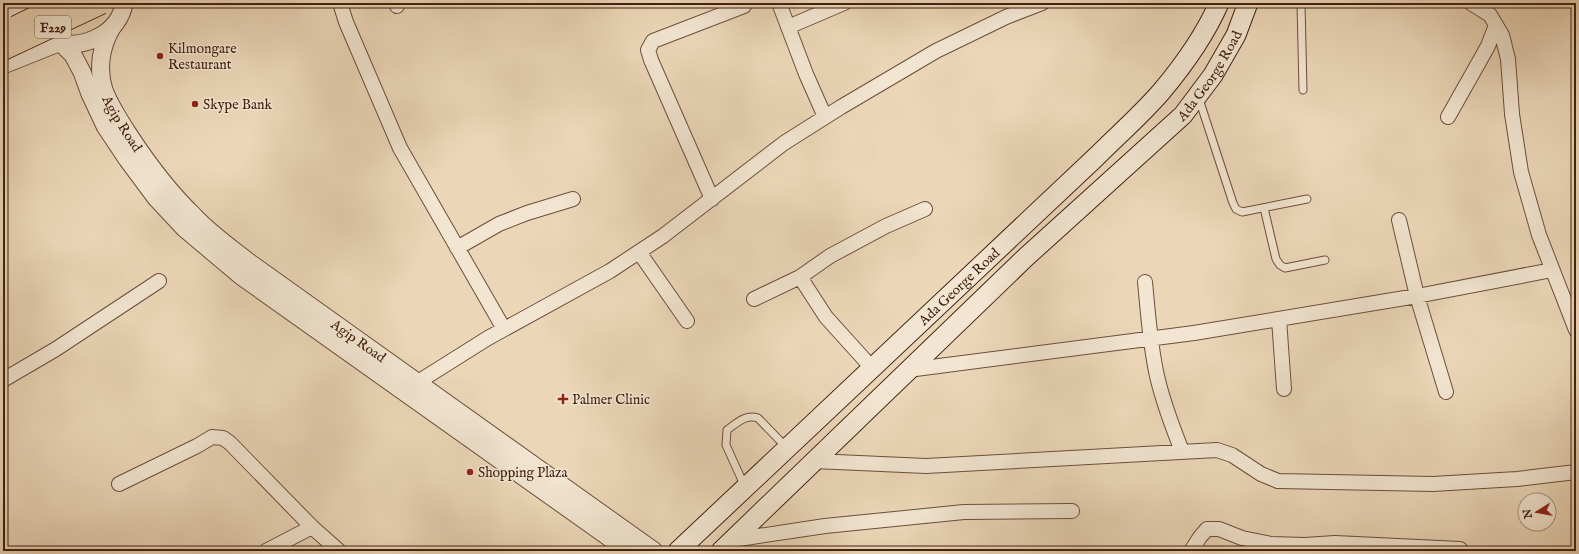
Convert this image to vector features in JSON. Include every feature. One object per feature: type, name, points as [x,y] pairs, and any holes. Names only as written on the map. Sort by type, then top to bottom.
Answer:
[{"type":"main road","name":"F229","points":[[3,34],[65,3]]},
{"type":"main road","name":"F229","points":[[3,49],[102,3]]},
{"type":"main road","name":"Ada George Road","points":[[678,551],[1096,156],[1161,92],[1194,47],[1214,15],[1219,3]]},
{"type":"main road","name":"Ada George Road","points":[[726,546],[1026,257],[1183,115],[1212,75],[1236,35],[1248,3]]},
{"type":"street","points":[[3,16],[24,3]]},
{"type":"street","points":[[37,3],[35,13],[36,22],[40,30],[47,38],[59,43],[74,55],[82,72],[97,92]]},
{"type":"street","points":[[340,3],[346,22],[400,148],[456,248],[504,329]]},
{"type":"street","points":[[779,3],[806,74],[825,117]]},
{"type":"street","points":[[788,27],[844,3]]},
{"type":"street","points":[[418,382],[504,329],[610,271],[663,236],[784,143],[825,117],[936,51],[1006,17],[1042,3]]},
{"type":"street","points":[[1471,3],[1490,15],[1502,35],[1508,59],[1512,114],[1521,172],[1539,235],[1576,330]]},
{"type":"street","points":[[97,92],[101,70],[102,52],[106,38],[127,5]]},
{"type":"street","points":[[712,199],[648,50],[654,40],[744,6]]},
{"type":"street","points":[[1448,117],[1488,46],[1496,25]]},
{"type":"street","points":[[3,65],[59,43],[80,43],[91,40],[103,34],[113,26]]},
{"type":"street","name":"Agip Road","points":[[97,92],[118,118],[167,188],[194,217],[222,242],[654,551]]},
{"type":"street","name":"Agip Road","points":[[97,92],[105,126],[127,159],[156,198],[184,228],[213,254],[628,551]]},
{"type":"street","points":[[456,248],[499,224],[527,212],[573,199]]},
{"type":"street","points":[[754,299],[800,277],[830,256],[886,226],[925,209]]},
{"type":"street","points":[[1399,220],[1416,296],[1446,392]]},
{"type":"street","points":[[639,252],[687,321]]},
{"type":"street","points":[[908,370],[1194,333],[1416,296],[1552,270]]},
{"type":"street","points":[[800,277],[826,317],[872,368]]},
{"type":"street","points":[[3,380],[56,348],[159,281]]},
{"type":"street","points":[[1144,282],[1150,339],[1157,374],[1165,407],[1182,451]]},
{"type":"street","points":[[1279,319],[1284,389]]},
{"type":"street","points":[[119,484],[197,446],[212,437],[223,438],[230,443],[312,527],[339,551]]},
{"type":"street","points":[[814,461],[926,466],[1217,450],[1232,455],[1261,474],[1278,481],[1433,484],[1517,479],[1576,472]]},
{"type":"street","points":[[726,546],[825,526],[964,512],[1072,510]]},
{"type":"street","points":[[266,551],[312,527]]},
{"type":"street","points":[[1192,551],[1200,537],[1207,529],[1219,529],[1242,538],[1271,544],[1305,546],[1335,543],[1460,549]]},
{"type":"lane","points":[[1301,3],[1302,90]]},
{"type":"lane","points":[[1197,95],[1236,209],[1242,212],[1307,199]]},
{"type":"lane","points":[[1264,208],[1276,259],[1280,265],[1285,268],[1326,260]]},
{"type":"lane","points":[[745,488],[726,445],[726,430],[747,416],[753,416],[758,418],[788,448]]},
{"type":"place","name":"Kilmongare Restaurant","points":[[160,56]]},
{"type":"place","name":"Skype Bank","points":[[195,104]]},
{"type":"place","name":"Palmer Clinic","points":[[563,399]]},
{"type":"place","name":"Shopping Plaza","points":[[470,472]]}]
